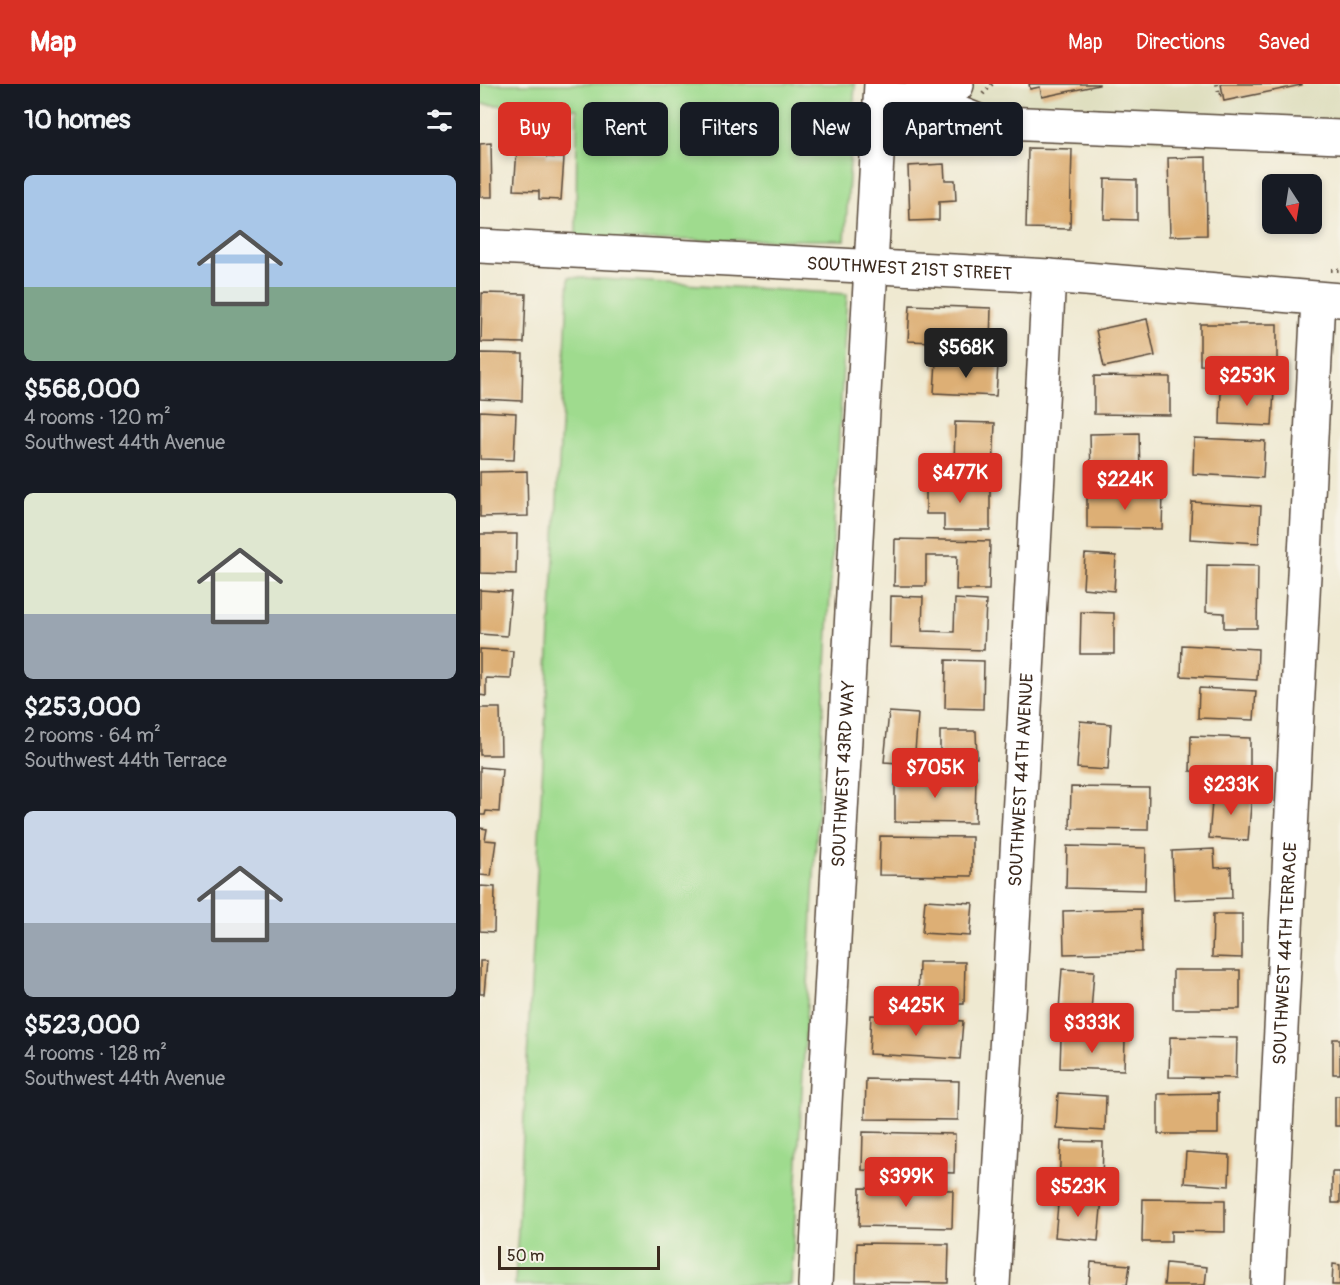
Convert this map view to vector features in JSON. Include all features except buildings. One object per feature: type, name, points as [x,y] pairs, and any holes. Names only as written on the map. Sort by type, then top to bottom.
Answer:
[{"type":"street","points":[[871,265],[881,91],[915,100],[949,90],[951,110],[981,122],[1340,137]]},
{"type":"street","name":"SOUTHWEST 21ST STREET","points":[[480,246],[1049,276],[1329,299]]},
{"type":"street","name":"SOUTHWEST 43RD WAY","points":[[814,1285],[871,265]]},
{"type":"street","name":"SOUTHWEST 44TH AVENUE","points":[[993,1285],[1049,276]]},
{"type":"street","name":"SOUTHWEST 44TH TERRACE","points":[[1268,1285],[1329,299]]},
{"type":"path","points":[[1217,84],[1220,96],[1223,94]]},
{"type":"shaded area","points":[[914,84],[1340,84],[1340,151],[1023,136],[1023,102],[912,102]]},
{"type":"green space","points":[[480,84],[855,84],[854,102],[791,102],[791,156],[850,156],[845,240],[576,240],[577,109],[571,109],[571,102],[480,104]]},
{"type":"green space","points":[[569,277],[847,294],[791,1285],[515,1285]]}]
